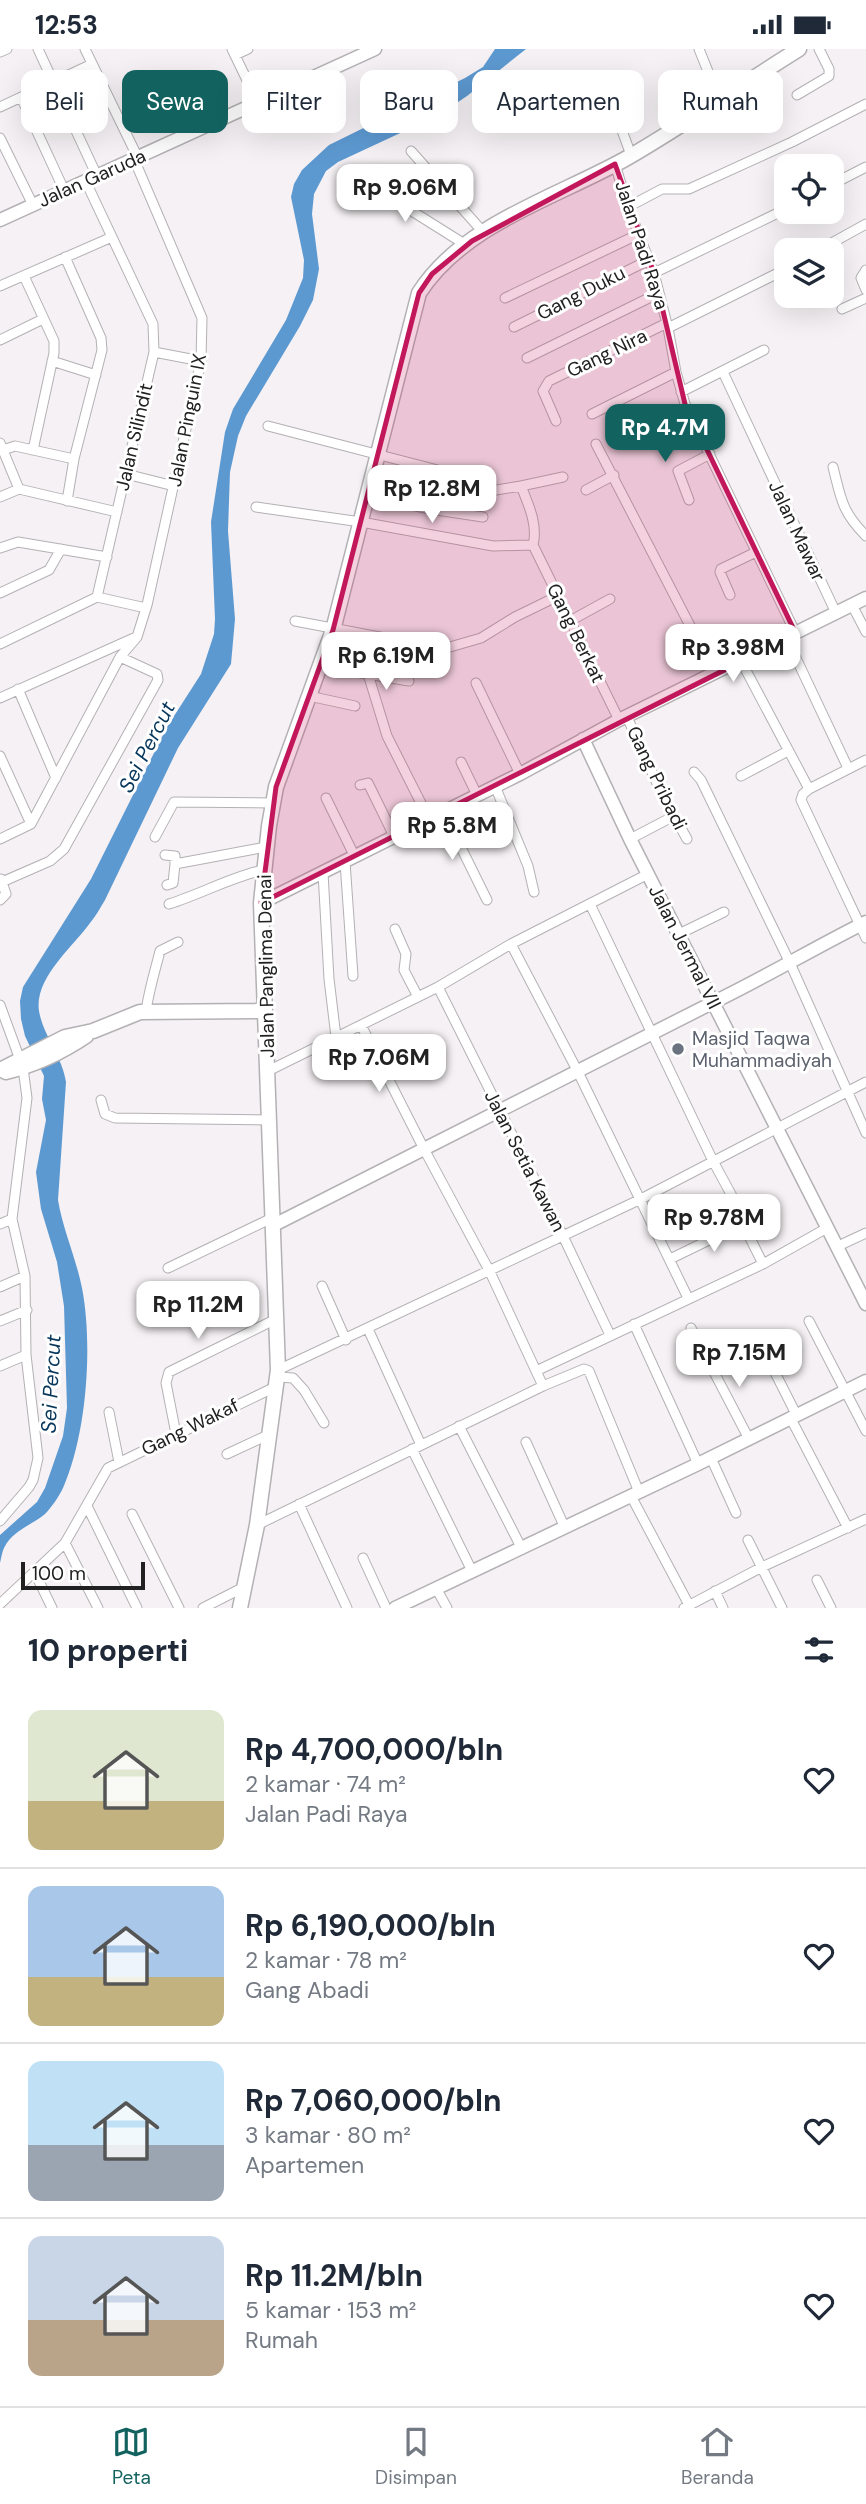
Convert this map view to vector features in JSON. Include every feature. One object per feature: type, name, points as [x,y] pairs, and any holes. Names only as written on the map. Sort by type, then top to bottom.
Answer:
[{"type":"main road","name":"Jalan Panglima Denai","points":[[765,70],[799,49]]},
{"type":"main road","name":"Jalan Panglima Denai","points":[[240,1608],[257,1525],[278,1378],[261,903],[263,870],[276,787],[333,630],[419,293],[432,274],[484,233],[521,210],[615,165],[666,133]]},
{"type":"main road","points":[[0,1072],[135,1013],[265,1011]]},
{"type":"street","points":[[0,52],[7,49]]},
{"type":"street","name":"Jalan Silindit","points":[[38,49],[47,70]]},
{"type":"street","name":"Jalan Pinguin IX","points":[[31,824],[120,657],[136,637],[146,608],[201,361],[202,318],[136,159],[85,49]]},
{"type":"street","points":[[242,70],[234,52],[248,49]]},
{"type":"street","name":"Jalan Garuda","points":[[330,70],[375,49]]},
{"type":"street","points":[[699,49],[707,70]]},
{"type":"street","points":[[797,95],[829,76],[829,69],[819,49]]},
{"type":"street","points":[[79,70],[92,64]]},
{"type":"street","points":[[0,107],[21,97]]},
{"type":"street","points":[[628,207],[662,188],[689,189],[866,104]]},
{"type":"street","name":"Jalan Garuda","points":[[0,220],[242,110]]},
{"type":"street","points":[[38,133],[64,190]]},
{"type":"street","name":"Jalan Silindit","points":[[73,133],[111,237],[153,324],[154,352],[97,597]]},
{"type":"street","points":[[623,133],[631,155]]},
{"type":"street","points":[[0,138],[33,205]]},
{"type":"street","points":[[411,151],[484,233]]},
{"type":"street","name":"Jalan Padi Raya","points":[[615,165],[654,273],[681,393],[756,552],[848,768]]},
{"type":"street","points":[[844,178],[866,167]]},
{"type":"street","points":[[361,179],[466,245]]},
{"type":"street","points":[[654,273],[774,215]]},
{"type":"street","points":[[840,238],[866,224]]},
{"type":"street","points":[[505,298],[639,234]]},
{"type":"street","points":[[0,286],[111,237]]},
{"type":"street","points":[[65,257],[101,338],[102,350],[74,459],[67,501]]},
{"type":"street","name":"Gang Duku","points":[[514,327],[649,260]]},
{"type":"street","points":[[866,270],[861,278],[866,290]]},
{"type":"street","points":[[668,326],[774,275]]},
{"type":"street","points":[[24,276],[54,341],[33,450]]},
{"type":"street","points":[[527,358],[659,293]]},
{"type":"street","points":[[842,309],[866,298]]},
{"type":"street","points":[[0,340],[43,319]]},
{"type":"street","name":"Gang Nira","points":[[556,421],[543,391],[549,381],[668,326]]},
{"type":"street","points":[[681,393],[764,350]]},
{"type":"street","points":[[154,352],[201,361]]},
{"type":"street","points":[[52,361],[96,375]]},
{"type":"street","points":[[592,414],[676,372]]},
{"type":"street","name":"Jalan Mawar","points":[[723,372],[836,613]]},
{"type":"street","points":[[268,426],[453,474]]},
{"type":"street","points":[[596,444],[715,674]]},
{"type":"street","points":[[19,489],[1,446],[15,446],[74,459]]},
{"type":"street","points":[[689,500],[678,471],[710,454]]},
{"type":"street","points":[[833,467],[846,512],[866,536]]},
{"type":"street","points":[[126,474],[174,486]]},
{"type":"street","points":[[586,490],[614,475]]},
{"type":"street","points":[[490,491],[563,477]]},
{"type":"street","points":[[256,507],[361,522],[493,546],[533,545],[535,529],[531,510],[521,487]]},
{"type":"street","points":[[0,497],[19,489],[117,513]]},
{"type":"street","points":[[368,496],[483,517]]},
{"type":"street","points":[[0,548],[18,541],[107,557]]},
{"type":"street","name":"Gang Berkat","points":[[533,545],[623,719]]},
{"type":"street","points":[[0,593],[49,570],[61,549]]},
{"type":"street","points":[[730,595],[721,569],[756,552]]},
{"type":"street","points":[[295,621],[431,648],[454,648],[481,638],[515,617],[558,596]]},
{"type":"street","points":[[0,644],[97,597],[146,608]]},
{"type":"street","points":[[261,903],[866,598]]},
{"type":"street","points":[[570,621],[610,599]]},
{"type":"street","points":[[852,605],[866,632]]},
{"type":"street","points":[[0,698],[136,637]]},
{"type":"street","points":[[2,898],[1,879],[50,860],[64,849],[158,680],[157,674],[120,657]]},
{"type":"street","points":[[741,661],[809,789]]},
{"type":"street","points":[[320,666],[409,681]]},
{"type":"street","points":[[368,674],[387,736],[429,819]]},
{"type":"street","points":[[476,683],[520,774]]},
{"type":"street","points":[[18,689],[56,778]]},
{"type":"street","points":[[309,696],[355,706]]},
{"type":"street","name":"Gang Pribadi","points":[[623,719],[687,839]]},
{"type":"street","name":"Jalan Jermal VII","points":[[583,739],[629,839],[866,1304]]},
{"type":"street","points":[[741,776],[788,751]]},
{"type":"street","points":[[0,756],[31,824],[0,839]]},
{"type":"street","points":[[866,760],[809,789],[802,796],[802,804],[863,923],[866,937]]},
{"type":"street","points":[[461,762],[477,795]]},
{"type":"street","points":[[694,772],[701,780],[790,963],[866,1133]]},
{"type":"street","points":[[360,785],[368,783],[394,836]]},
{"type":"street","points":[[495,786],[528,866],[534,893]]},
{"type":"street","points":[[326,798],[350,859],[353,976]]},
{"type":"street","points":[[155,838],[174,802],[273,803]]},
{"type":"street","points":[[443,811],[487,900]]},
{"type":"street","points":[[629,839],[674,816]]},
{"type":"street","points":[[175,864],[266,847]]},
{"type":"street","points":[[165,855],[176,857],[173,883],[167,885]]},
{"type":"street","points":[[169,904],[263,870]]},
{"type":"street","points":[[323,873],[336,1037]]},
{"type":"street","points":[[268,1070],[438,987],[511,944],[648,874]]},
{"type":"street","points":[[590,904],[713,1161],[746,1222],[747,1232],[763,1264]]},
{"type":"street","points":[[679,934],[724,912]]},
{"type":"street","points":[[169,1268],[272,1222],[499,1112],[863,923]]},
{"type":"street","points":[[395,929],[406,954],[404,970],[418,997]]},
{"type":"street","points":[[146,1011],[149,986],[160,951],[178,942]]},
{"type":"street","points":[[511,944],[577,1070],[688,1298]]},
{"type":"street","name":"Jalan Setia Kawan","points":[[438,987],[610,1335]]},
{"type":"street","points":[[0,1005],[25,1062],[27,1098],[12,1219],[25,1276],[26,1355],[37,1440],[35,1472],[29,1487],[0,1521]]},
{"type":"street","points":[[361,1025],[490,1272],[543,1386]]},
{"type":"street","name":"Gang Wakaf","points":[[87,1506],[105,1471],[118,1462],[176,1434],[345,1340],[641,1199],[866,1082]]},
{"type":"street","points":[[101,1100],[105,1114],[115,1118],[270,1121]]},
{"type":"street","points":[[0,1224],[12,1219]]},
{"type":"street","points":[[670,1259],[746,1222]]},
{"type":"street","points":[[536,1371],[763,1264],[827,1229]]},
{"type":"street","points":[[836,1247],[866,1233]]},
{"type":"street","points":[[0,1287],[25,1276]]},
{"type":"street","points":[[322,1286],[345,1340]]},
{"type":"street","points":[[0,1321],[27,1310]]},
{"type":"street","points":[[176,1434],[166,1383],[169,1372],[276,1319]]},
{"type":"street","points":[[809,1321],[866,1431]]},
{"type":"street","points":[[634,1324],[698,1464]]},
{"type":"street","points":[[691,1328],[749,1439]]},
{"type":"street","points":[[368,1329],[416,1447],[472,1571]]},
{"type":"street","points":[[759,1341],[848,1528]]},
{"type":"street","points":[[0,1366],[26,1355]]},
{"type":"street","points":[[257,1525],[459,1426],[584,1369],[589,1371],[635,1494],[687,1607],[762,1567],[866,1519]]},
{"type":"street","points":[[278,1378],[293,1378],[304,1390],[324,1423]]},
{"type":"street","points":[[395,1608],[866,1381]]},
{"type":"street","points":[[109,1412],[118,1462]]},
{"type":"street","points":[[459,1426],[522,1549]]},
{"type":"street","points":[[227,1454],[270,1434]]},
{"type":"street","points":[[526,1442],[565,1528]]},
{"type":"street","points":[[711,1458],[736,1513]]},
{"type":"street","points":[[299,1504],[347,1608]]},
{"type":"street","points":[[3,1608],[0,1603],[65,1543],[87,1506]]},
{"type":"street","points":[[87,1506],[137,1608]]},
{"type":"street","points":[[132,1514],[179,1608]]},
{"type":"street","points":[[748,1540],[782,1608]]},
{"type":"street","points":[[65,1543],[98,1608]]},
{"type":"street","points":[[363,1558],[386,1608]]},
{"type":"street","points":[[34,1573],[52,1608]]},
{"type":"street","points":[[817,1580],[831,1608]]},
{"type":"street","points":[[203,1608],[244,1587]]},
{"type":"street","points":[[436,1588],[447,1608]]},
{"type":"street","points":[[715,1591],[723,1608]]},
{"type":"highlighted area","points":[[615,164],[654,273],[685,404],[796,634],[261,903],[276,787],[333,630],[419,293],[432,274],[472,241]]},
{"type":"water","name":"Sei Percut","points":[[495,49],[526,49],[500,70],[478,70]]},
{"type":"water","name":"Sei Percut","points":[[472,74],[472,92],[458,102],[458,81]]},
{"type":"water","name":"Sei Percut","points":[[360,130],[360,133],[400,133],[338,162],[326,171],[314,194],[312,214],[319,269],[313,300],[246,416],[238,436],[230,472],[228,531],[235,619],[231,664],[178,748],[105,900],[48,975],[39,999],[41,1020],[61,1063],[66,1082],[58,1200],[82,1288],[87,1336],[86,1389],[78,1442],[63,1488],[45,1514],[8,1542],[0,1563],[0,1535],[37,1502],[45,1488],[63,1436],[67,1408],[64,1306],[57,1262],[41,1209],[36,1172],[46,1120],[42,1099],[44,1076],[25,1036],[20,1001],[23,987],[91,879],[167,727],[201,674],[214,634],[211,522],[225,432],[233,409],[286,320],[303,278],[304,260],[291,197],[294,184],[302,170],[329,145]]},
{"type":"place","name":"Masjid Taqwa Muhammadiyah","points":[[678,1049]]}]
